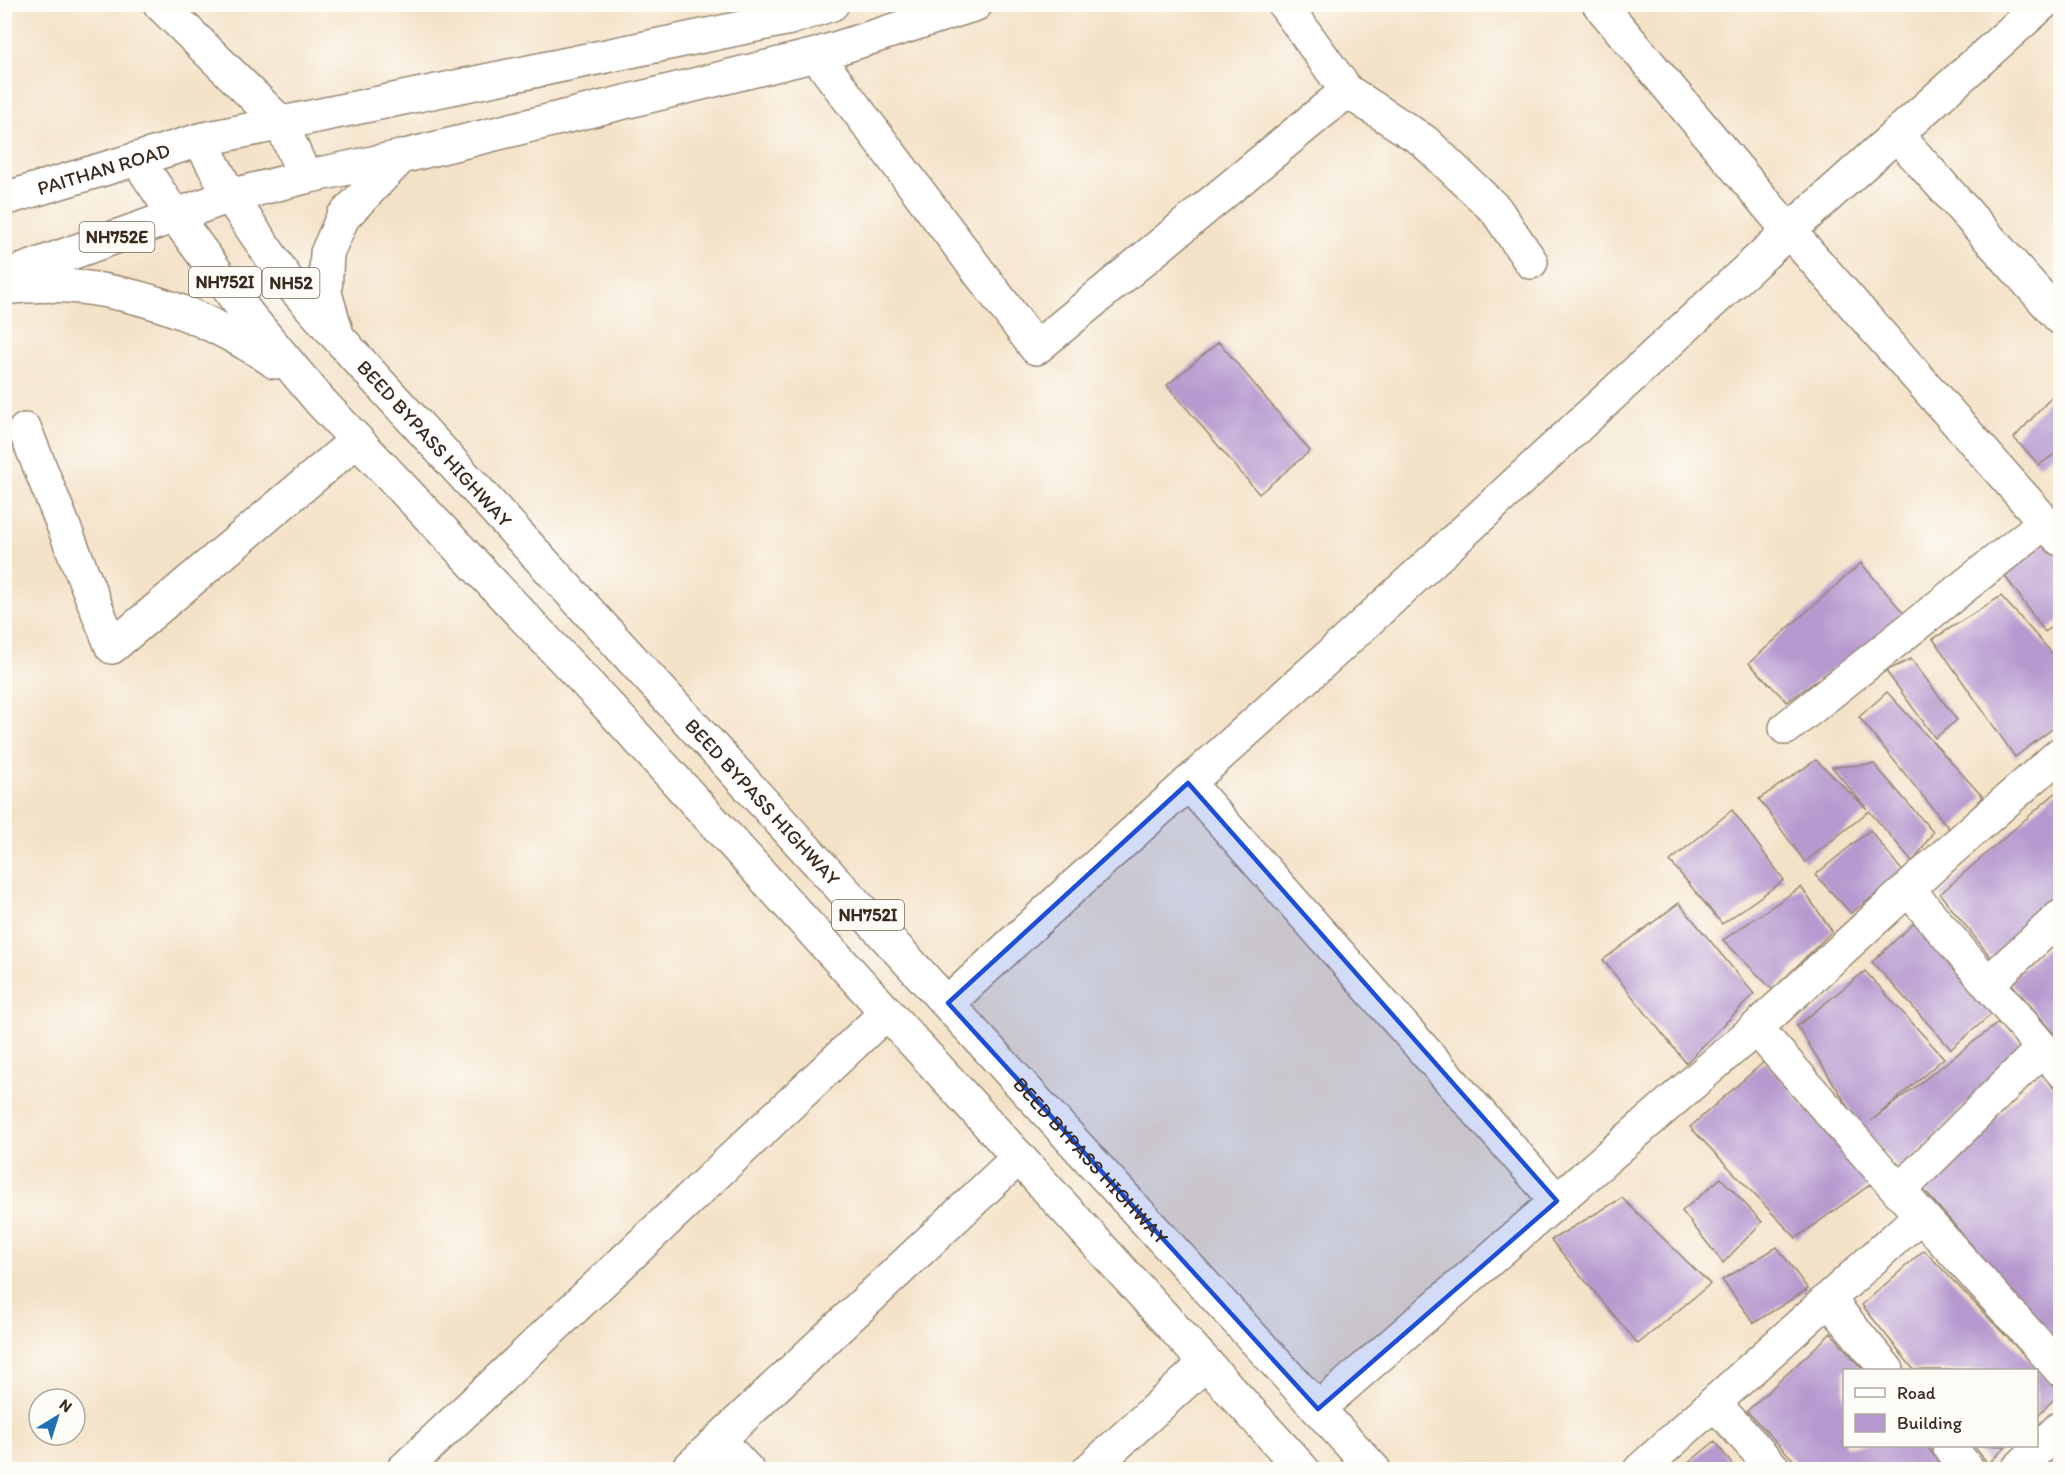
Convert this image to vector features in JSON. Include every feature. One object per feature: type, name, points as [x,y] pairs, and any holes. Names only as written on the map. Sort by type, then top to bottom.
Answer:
[{"type":"main road","points":[[160,4],[281,123],[305,177],[401,157],[816,55],[976,4]]},
{"type":"main road","name":"PAITHAN ROAD","points":[[4,199],[200,140],[790,18],[832,4]]},
{"type":"main road","points":[[1284,4],[1347,91],[1424,141],[1496,210],[1531,262]]},
{"type":"main road","points":[[1599,4],[1789,231],[2053,531],[1786,728]]},
{"type":"main road","points":[[948,1003],[1336,650],[1789,231],[2042,4]]},
{"type":"main road","points":[[816,55],[1036,348],[1347,91]]},
{"type":"main road","points":[[1897,135],[2061,318]]},
{"type":"main road","name":"BEED BYPASS HIGHWAY","points":[[200,140],[230,196],[287,280],[1374,1470]]},
{"type":"main road","name":"NH752I","points":[[361,363],[336,331],[325,293],[327,253],[343,217],[401,157]]},
{"type":"main road","name":"NH752I","points":[[137,159],[175,216],[248,315],[320,401],[610,708],[1303,1470]]},
{"type":"main road","name":"NH752E","points":[[4,277],[230,196],[305,177]]},
{"type":"main road","points":[[4,288],[27,285],[92,288],[155,302],[215,326],[271,359],[320,401]]},
{"type":"main road","points":[[25,430],[112,647],[357,440]]},
{"type":"main road","points":[[1318,1409],[1756,1028],[1908,889],[2061,754]]},
{"type":"main road","points":[[1188,783],[1557,1201]]},
{"type":"main road","points":[[1899,1191],[2052,1058],[1908,889]]},
{"type":"main road","points":[[1988,983],[2061,917]]},
{"type":"main road","points":[[404,1470],[887,1012]]},
{"type":"main road","points":[[1756,1028],[1899,1191],[2061,1369]]},
{"type":"main road","points":[[687,1470],[1019,1157]]},
{"type":"main road","points":[[1640,1470],[1921,1215]]},
{"type":"main road","points":[[1828,1299],[1885,1369]]},
{"type":"main road","points":[[1089,1470],[1206,1363]]},
{"type":"main road","points":[[1714,1403],[1776,1470]]},
{"type":"main road","points":[[2017,1470],[2061,1428]]},
{"type":"main road","points":[[719,1440],[747,1470]]},
{"type":"main road","points":[[1949,1447],[1968,1470]]},
{"type":"highlighted area","points":[[1188,783],[1557,1201],[1318,1409],[948,1003]]},
{"type":"building","points":[[1219,342],[1310,451],[1259,494],[1167,385]]},
{"type":"building","points":[[2060,388],[2060,450],[2039,465],[2014,438]]},
{"type":"building","points":[[2047,543],[2060,559],[2060,620],[2045,632],[1995,562]]},
{"type":"building","points":[[1861,563],[1906,616],[1787,702],[1749,663]]},
{"type":"building","points":[[2001,596],[2060,662],[2060,723],[2015,757],[1933,639]]},
{"type":"building","points":[[1911,659],[1957,720],[1935,738],[1886,671]]},
{"type":"building","points":[[1887,692],[1983,797],[1951,831],[1859,717]]},
{"type":"building","points":[[1816,760],[1867,809],[1832,767],[1874,764],[1933,832],[1913,862],[1869,811],[1805,862],[1759,799]]},
{"type":"building","points":[[2060,789],[2060,901],[1994,961],[1940,894]]},
{"type":"building","points":[[1732,810],[1784,880],[1722,924],[1670,861]]},
{"type":"building","points":[[1870,830],[1904,873],[1851,913],[1815,875]]},
{"type":"building","points":[[1801,887],[1832,931],[1773,990],[1723,940]]},
{"type":"building","points":[[1679,903],[1754,994],[1686,1063],[1603,960]]},
{"type":"building","points":[[1915,922],[1993,1013],[1951,1049],[1872,962]]},
{"type":"building","points":[[2060,936],[2060,1040],[2009,981]]},
{"type":"building","points":[[1865,971],[1944,1058],[1871,1121],[1998,1023],[2023,1046],[1900,1170],[1862,1128],[1797,1026]]},
{"type":"building","points":[[1765,1061],[1871,1184],[1796,1238],[1690,1127]]},
{"type":"building","points":[[2041,1072],[2060,1095],[2060,1347],[1924,1190]]},
{"type":"building","points":[[1721,1178],[1762,1222],[1723,1263],[1682,1211]]},
{"type":"building","points":[[1622,1198],[1710,1284],[1638,1344],[1551,1240]]},
{"type":"building","points":[[1777,1247],[1808,1289],[1754,1323],[1722,1280]]},
{"type":"building","points":[[1924,1250],[2037,1369],[1913,1369],[1862,1305]]},
{"type":"building","points":[[1831,1333],[1862,1369],[1843,1369],[1843,1447],[1927,1447],[1947,1470],[1803,1470],[1747,1411]]},
{"type":"building","points":[[2038,1370],[2060,1393],[2038,1415]]},
{"type":"building","points":[[1715,1441],[1736,1470],[1680,1470]]},
{"type":"building","points":[[1975,1447],[2005,1447],[1988,1464]]},
{"type":"building","points":[[2055,1453],[2060,1457],[2060,1470],[2039,1470]]}]
